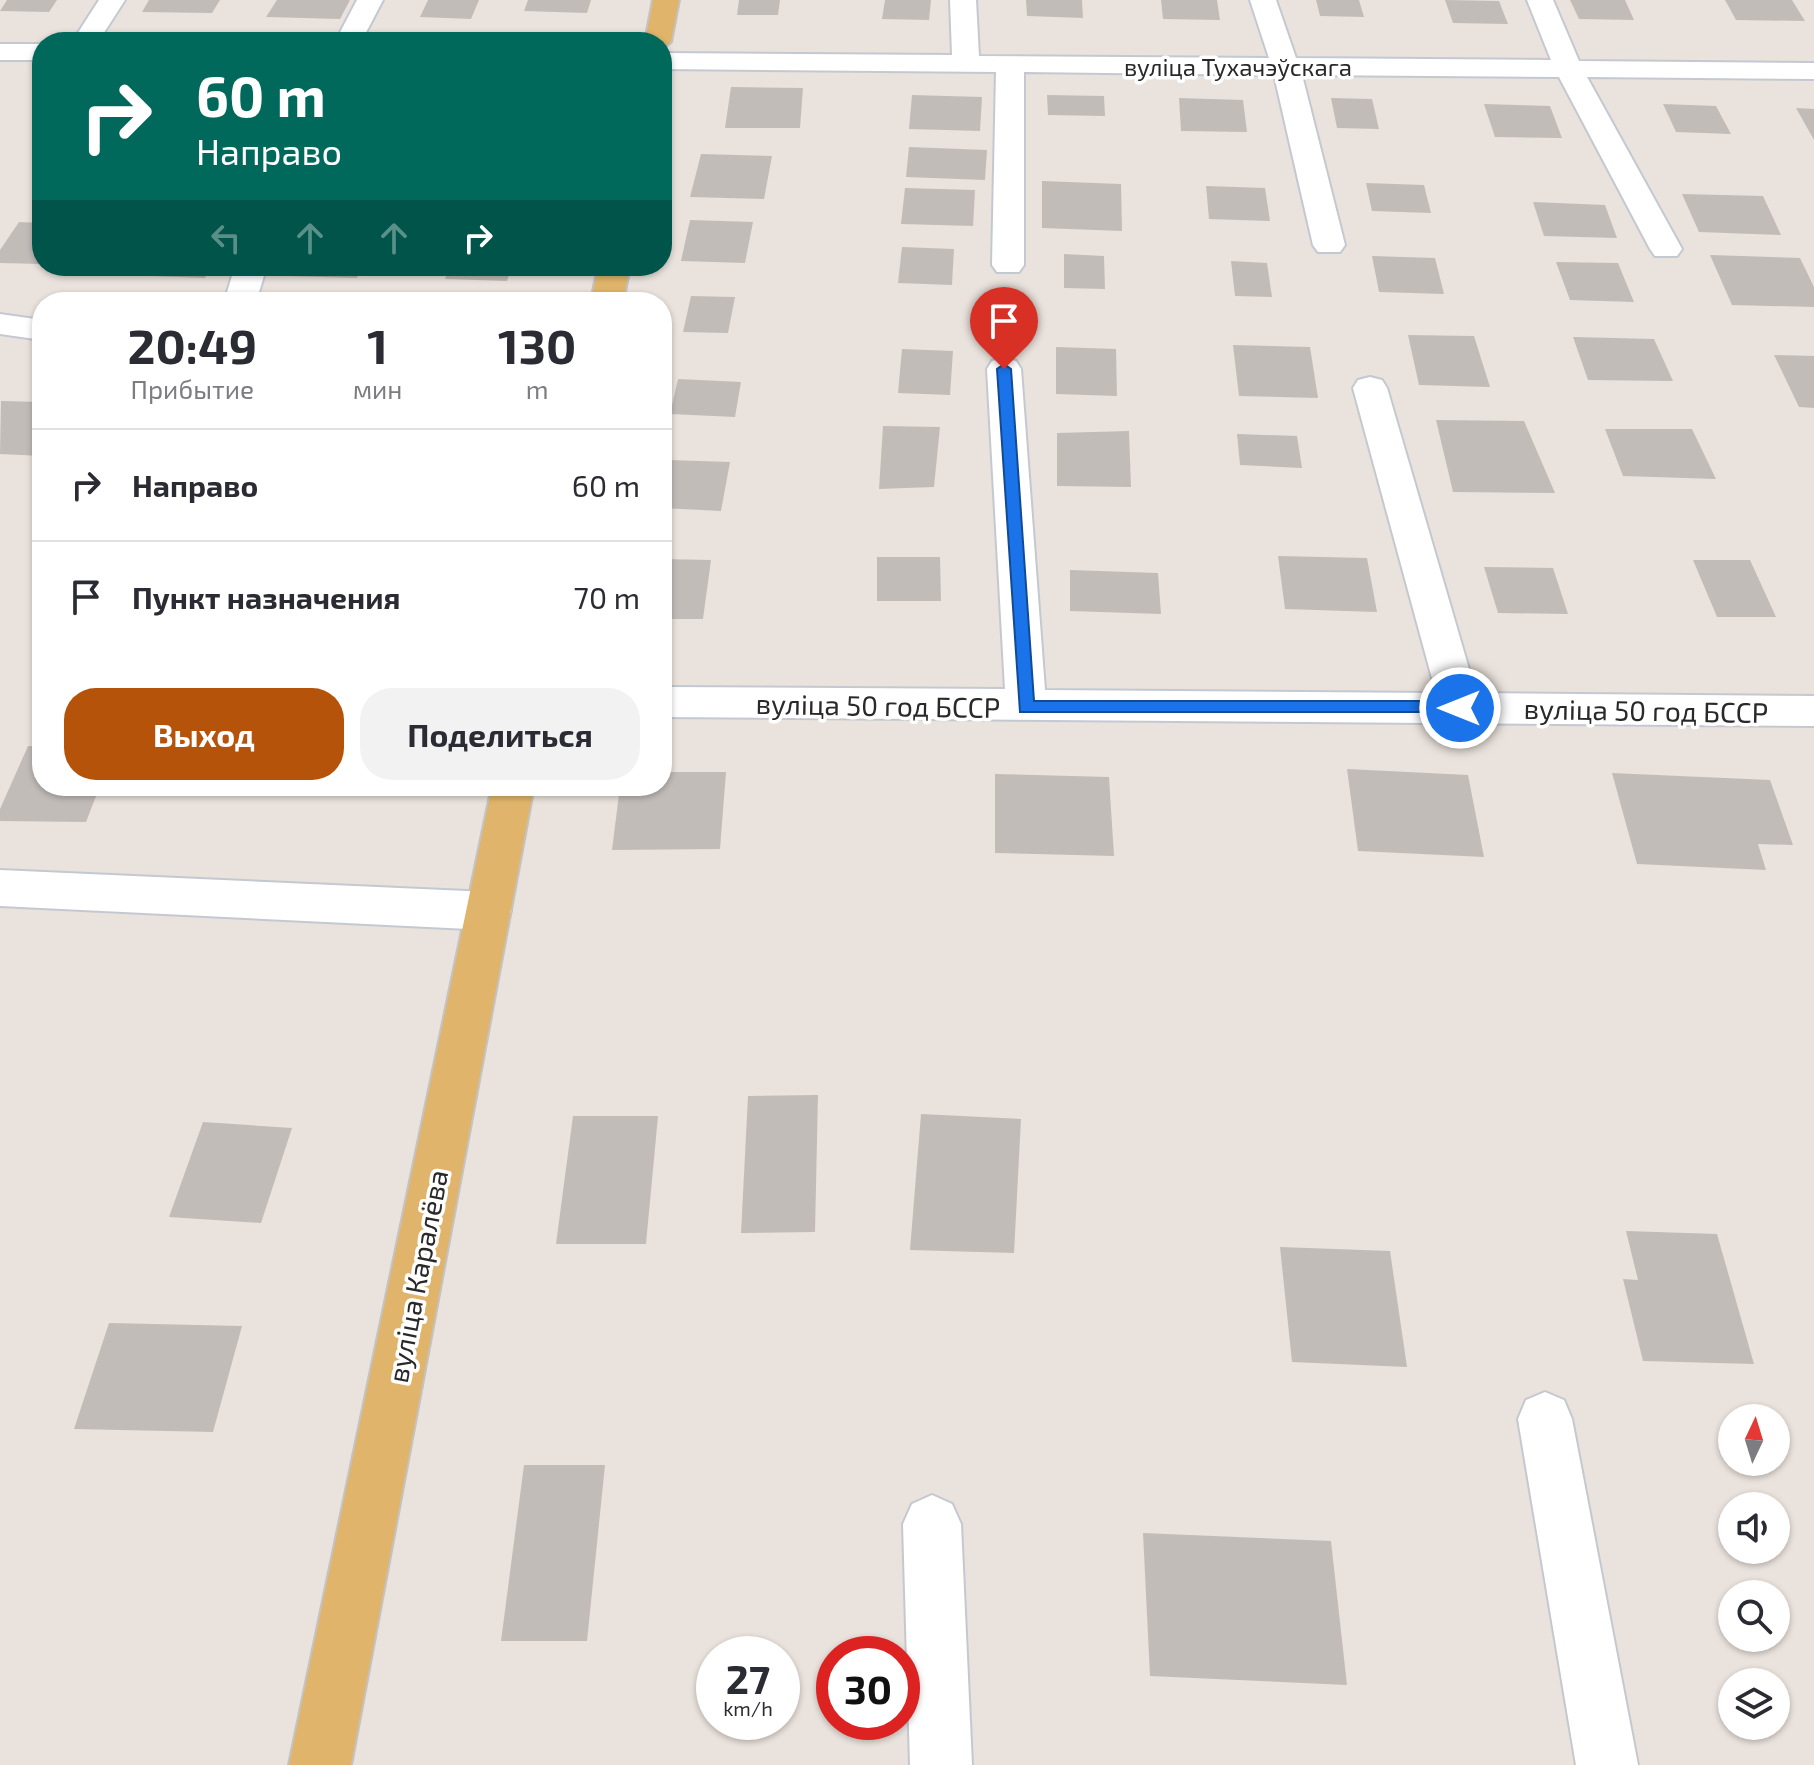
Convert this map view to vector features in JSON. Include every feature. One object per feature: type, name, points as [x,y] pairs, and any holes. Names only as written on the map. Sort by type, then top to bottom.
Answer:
[{"type":"main road","points":[[660,32],[666,0]]},
{"type":"main road","name":"вуліца Каралёва","points":[[320,1765],[511,796]]},
{"type":"street","points":[[91,32],[112,0]]},
{"type":"street","points":[[353,32],[370,0]]},
{"type":"street","points":[[963,0],[966,64]]},
{"type":"street","points":[[1263,0],[1292,86],[1329,245]]},
{"type":"street","points":[[1540,0],[1568,68],[1666,249]]},
{"type":"street","points":[[0,52],[32,52]]},
{"type":"street","name":"вуліца Тухачэўскага","points":[[672,61],[1814,71]]},
{"type":"street","points":[[1008,265],[1010,65]]},
{"type":"street","points":[[0,324],[32,329]]},
{"type":"street","points":[[1004,369],[1026,707]]},
{"type":"street","points":[[1370,388],[1460,708]]},
{"type":"street","name":"вуліца 50 год БССР","points":[[672,702],[1814,711]]},
{"type":"street","points":[[0,888],[489,911]]},
{"type":"street","points":[[1545,1419],[1607,1765]]},
{"type":"street","points":[[932,1524],[941,1765]]},
{"type":"building","points":[[7,0],[57,0],[49,12],[0,11]]},
{"type":"building","points":[[149,0],[220,0],[212,13],[142,12]]},
{"type":"building","points":[[277,0],[350,0],[340,19],[266,17]]},
{"type":"building","points":[[428,0],[479,0],[471,19],[420,17]]},
{"type":"building","points":[[528,0],[591,0],[587,13],[524,11]]},
{"type":"building","points":[[739,0],[780,0],[778,15],[737,15]]},
{"type":"building","points":[[885,0],[931,0],[929,20],[882,19]]},
{"type":"building","points":[[1026,0],[1082,0],[1083,18],[1027,16]]},
{"type":"building","points":[[1161,0],[1217,0],[1220,20],[1163,19]]},
{"type":"building","points":[[1316,0],[1359,0],[1364,17],[1320,16]]},
{"type":"building","points":[[1445,0],[1499,1],[1508,24],[1453,23]]},
{"type":"building","points":[[1570,0],[1625,0],[1634,20],[1579,19]]},
{"type":"building","points":[[1725,0],[1792,0],[1805,21],[1736,20]]},
{"type":"building","points":[[731,87],[803,88],[800,128],[725,128]]},
{"type":"building","points":[[912,95],[982,97],[980,131],[909,129]]},
{"type":"building","points":[[1047,95],[1104,96],[1105,116],[1048,115]]},
{"type":"building","points":[[1179,98],[1243,100],[1247,132],[1181,131]]},
{"type":"building","points":[[1331,98],[1372,99],[1379,129],[1337,128]]},
{"type":"building","points":[[1484,104],[1550,106],[1562,138],[1495,137]]},
{"type":"building","points":[[1663,104],[1716,106],[1731,134],[1676,132]]},
{"type":"building","points":[[1796,108],[1814,109],[1814,140]]},
{"type":"building","points":[[909,147],[987,150],[985,180],[906,177]]},
{"type":"building","points":[[701,154],[772,156],[764,199],[690,197]]},
{"type":"building","points":[[1042,181],[1121,184],[1122,231],[1042,228]]},
{"type":"building","points":[[1366,183],[1424,185],[1431,213],[1372,211]]},
{"type":"building","points":[[1206,186],[1265,188],[1270,221],[1209,219]]},
{"type":"building","points":[[905,188],[975,190],[973,226],[901,224]]},
{"type":"building","points":[[1682,194],[1763,196],[1781,235],[1699,232]]},
{"type":"building","points":[[1533,202],[1605,205],[1617,238],[1544,236]]},
{"type":"building","points":[[690,220],[753,222],[745,263],[681,261]]},
{"type":"building","points":[[19,222],[32,223],[32,264],[0,263],[0,250]]},
{"type":"building","points":[[902,247],[954,249],[952,285],[898,283]]},
{"type":"building","points":[[1064,254],[1104,256],[1105,289],[1064,288]]},
{"type":"building","points":[[1710,255],[1800,258],[1814,287],[1814,307],[1732,305]]},
{"type":"building","points":[[1372,256],[1435,258],[1444,294],[1379,292]]},
{"type":"building","points":[[1231,261],[1267,263],[1272,297],[1235,296]]},
{"type":"building","points":[[1556,262],[1618,263],[1634,302],[1570,300]]},
{"type":"building","points":[[150,276],[206,276],[205,278]]},
{"type":"building","points":[[285,276],[358,276],[357,278]]},
{"type":"building","points":[[446,276],[509,276],[507,281],[445,279]]},
{"type":"building","points":[[691,296],[735,297],[728,333],[683,332]]},
{"type":"building","points":[[1408,335],[1474,336],[1490,387],[1419,385]]},
{"type":"building","points":[[1573,337],[1654,339],[1673,381],[1588,380]]},
{"type":"building","points":[[1233,345],[1310,347],[1318,398],[1239,396]]},
{"type":"building","points":[[1056,347],[1116,349],[1117,396],[1056,394]]},
{"type":"building","points":[[902,349],[953,351],[950,395],[898,393]]},
{"type":"building","points":[[1774,355],[1814,356],[1814,408],[1799,407]]},
{"type":"building","points":[[678,379],[741,382],[735,417],[672,414]]},
{"type":"building","points":[[1,401],[32,402],[32,456],[0,454]]},
{"type":"building","points":[[1436,420],[1524,421],[1555,493],[1453,492]]},
{"type":"building","points":[[883,426],[940,427],[934,487],[879,489]]},
{"type":"building","points":[[1605,429],[1692,429],[1716,479],[1623,476]]},
{"type":"building","points":[[1129,431],[1131,487],[1057,486],[1057,433]]},
{"type":"building","points":[[1237,434],[1297,436],[1302,468],[1240,465]]},
{"type":"building","points":[[672,460],[730,462],[721,511],[672,509]]},
{"type":"building","points":[[1278,556],[1367,558],[1377,612],[1285,609]]},
{"type":"building","points":[[877,557],[940,557],[941,601],[877,601]]},
{"type":"building","points":[[672,559],[711,560],[703,619],[672,619]]},
{"type":"building","points":[[1693,560],[1750,560],[1776,617],[1717,617]]},
{"type":"building","points":[[1484,567],[1553,568],[1568,614],[1498,613]]},
{"type":"building","points":[[1070,570],[1158,573],[1161,614],[1070,611]]},
{"type":"building","points":[[28,746],[32,746],[32,796],[96,796],[86,822],[0,821],[0,809]]},
{"type":"building","points":[[1347,769],[1468,775],[1484,857],[1358,851]]},
{"type":"building","points":[[672,772],[726,772],[720,849],[612,850],[619,796],[672,796]]},
{"type":"building","points":[[1612,773],[1770,780],[1793,845],[1758,844],[1766,870],[1637,864]]},
{"type":"building","points":[[995,774],[1109,777],[1114,856],[995,853]]},
{"type":"building","points":[[818,1095],[815,1232],[741,1233],[748,1096]]},
{"type":"building","points":[[921,1114],[1021,1119],[1014,1253],[910,1250]]},
{"type":"building","points":[[573,1116],[658,1116],[646,1244],[556,1244]]},
{"type":"building","points":[[203,1122],[292,1128],[261,1223],[169,1217]]},
{"type":"building","points":[[1626,1231],[1717,1234],[1754,1364],[1643,1361],[1623,1279],[1638,1280]]},
{"type":"building","points":[[1280,1247],[1390,1251],[1407,1367],[1292,1362]]},
{"type":"building","points":[[109,1323],[242,1326],[213,1432],[74,1429]]},
{"type":"building","points":[[524,1465],[605,1465],[587,1641],[501,1641]]},
{"type":"building","points":[[1143,1533],[1331,1541],[1347,1685],[1150,1676]]},
{"type":"route","points":[[1004,369],[1026,707],[1460,708]]}]
